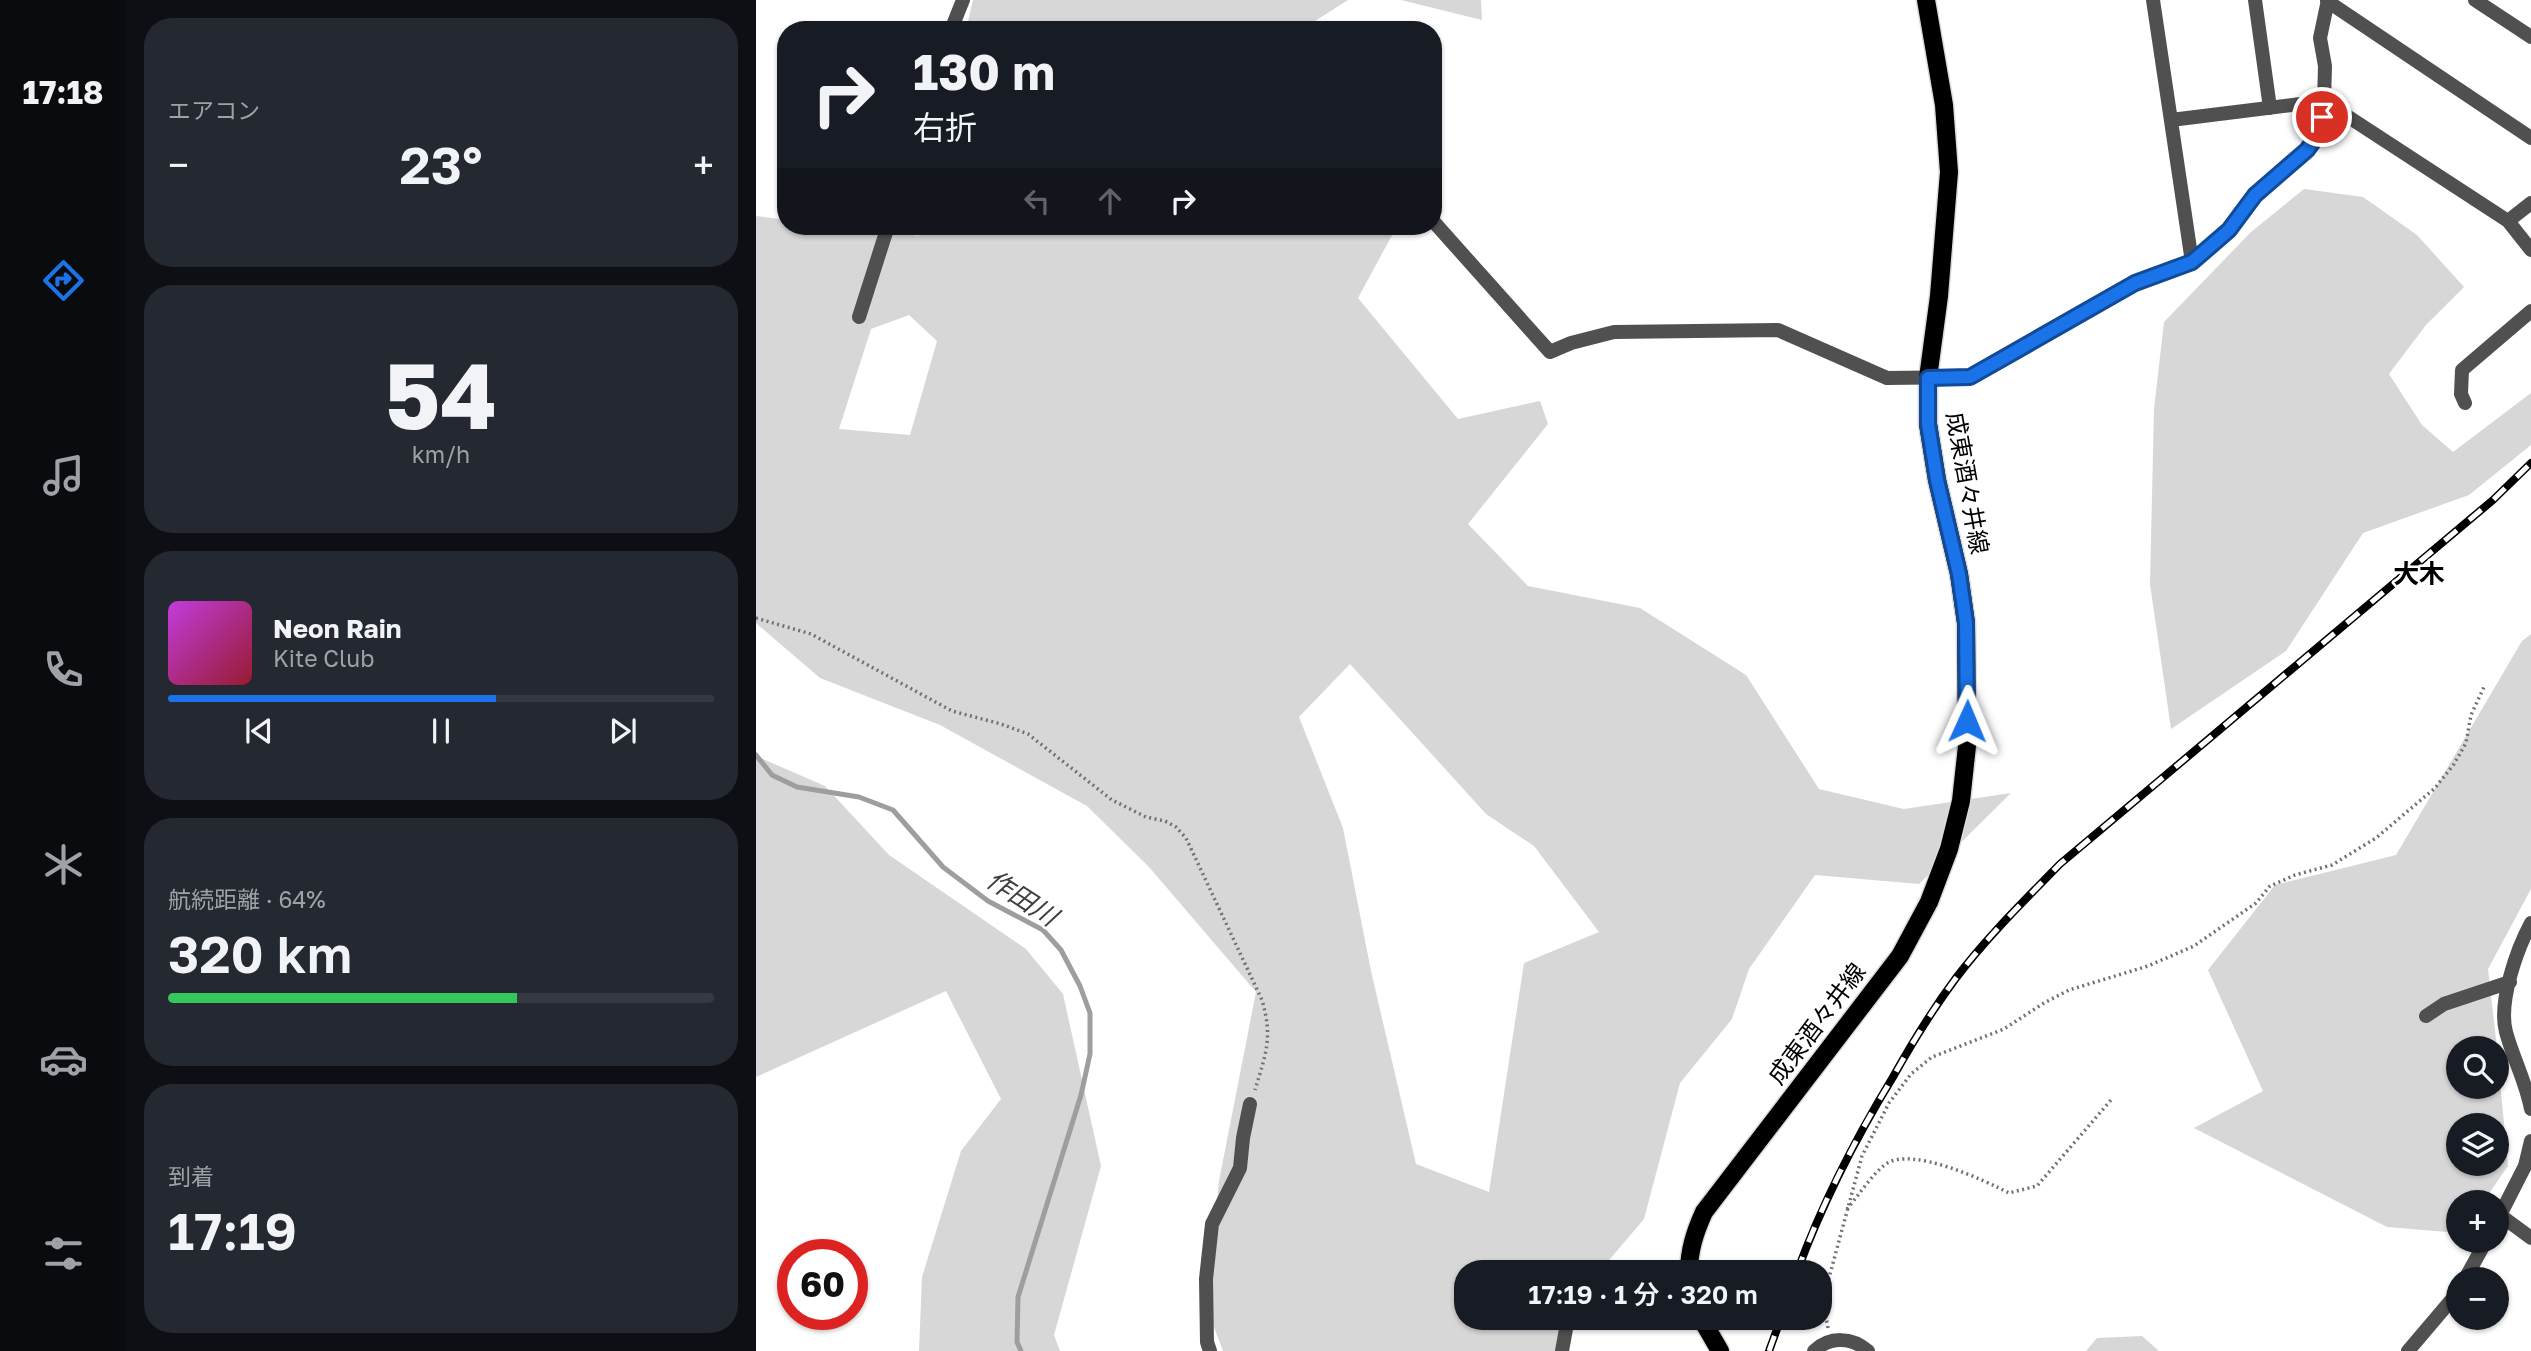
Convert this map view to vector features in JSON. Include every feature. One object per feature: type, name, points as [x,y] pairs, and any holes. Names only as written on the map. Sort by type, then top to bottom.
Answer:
[{"type":"main road","name":"成東酒々井線","points":[[1689,1260],[1694,1233],[1704,1212],[1900,956],[1929,902],[1949,849],[1961,801],[1966,746],[1966,623],[1959,574],[1937,480],[1928,424],[1928,378],[1939,296],[1948,172],[1944,105],[1926,0]]},
{"type":"main road","points":[[1708,1330],[1720,1351]]},
{"type":"street","points":[[955,21],[963,0]]},
{"type":"street","points":[[2153,0],[2192,262]]},
{"type":"street","points":[[2255,0],[2270,108]]},
{"type":"street","points":[[2475,0],[2531,37]]},
{"type":"street","points":[[1442,231],[1550,352],[1571,343],[1614,332],[1778,330],[1887,378],[1970,377],[2135,283],[2192,262],[2229,230],[2255,195],[2307,150],[2320,132],[2325,65],[2320,38],[2328,1],[2531,138]]},
{"type":"street","points":[[2171,120],[2324,101],[2508,221],[2531,250]]},
{"type":"street","points":[[2508,221],[2531,203]]},
{"type":"street","points":[[859,317],[885,235]]},
{"type":"street","points":[[2466,403],[2461,394],[2462,370],[2531,311]]},
{"type":"street","points":[[2531,923],[2519,945],[2505,1007],[2505,1030],[2528,1092],[2531,1109]]},
{"type":"street","points":[[2426,1016],[2444,1004],[2510,982]]},
{"type":"street","points":[[1210,1351],[1207,1342],[1206,1279],[1212,1224],[1240,1167],[1250,1104]]},
{"type":"street","points":[[2509,1198],[2525,1166],[2531,1141]]},
{"type":"street","points":[[2509,1224],[2531,1238]]},
{"type":"street","points":[[2408,1351],[2446,1306]]},
{"type":"street","points":[[1562,1351],[1566,1330]]},
{"type":"street","points":[[1814,1351],[1830,1340],[1845,1339],[1868,1351]]},
{"type":"path","points":[[756,618],[811,634],[953,711],[1028,734],[1112,800],[1146,817],[1165,821],[1175,827],[1186,838],[1262,1000],[1268,1020],[1270,1037],[1250,1104]]},
{"type":"path","points":[[1830,1340],[1823,1300],[1862,1156],[1889,1103],[1911,1074],[1932,1057],[2004,1029],[2069,990],[2148,966],[2194,946],[2256,904],[2270,887],[2295,875],[2332,865],[2376,838],[2435,788],[2454,764],[2466,743],[2471,715],[2484,687]]},
{"type":"path","points":[[1846,1210],[1885,1164],[1897,1158],[1912,1158],[1981,1178],[2008,1193],[2037,1186],[2112,1100]]},
{"type":"shaded area","points":[[973,0],[1348,0],[1315,21],[968,21]]},
{"type":"shaded area","points":[[1401,0],[1481,0],[1482,20]]},
{"type":"shaded area","points":[[2304,189],[2363,197],[2417,235],[2464,287],[2426,325],[2389,374],[2422,425],[2453,452],[2531,393],[2531,445],[2469,495],[2363,533],[2286,651],[2171,729],[2150,584],[2154,409],[2164,322],[2251,232]]},
{"type":"shaded area","points":[[756,216],[777,219],[777,235],[1392,235],[1358,298],[1458,419],[1540,401],[1548,424],[1468,524],[1528,586],[1640,608],[1746,675],[1819,789],[1904,809],[2011,793],[1919,884],[1815,875],[1749,969],[1732,1019],[1680,1083],[1644,1219],[1609,1260],[1454,1260],[1454,1330],[1566,1330],[1565,1351],[1223,1351],[1206,1306],[1219,1181],[1256,992],[1149,867],[1087,806],[940,725],[820,678],[756,623]],"holes":[[[909,315],[937,341],[910,435],[839,429],[871,329]],[[1350,664],[1486,814],[1534,846],[1599,932],[1524,963],[1489,1192],[1416,1164],[1371,971],[1343,828],[1299,717]]]},
{"type":"shaded area","points":[[2531,634],[2531,889],[2488,969],[2496,1036],[2446,1036],[2446,1099],[2502,1099],[2503,1113],[2446,1113],[2446,1176],[2501,1176],[2491,1190],[2446,1190],[2446,1232],[2387,1227],[2194,1128],[2263,1091],[2208,970],[2275,885],[2396,855],[2522,641]]},
{"type":"shaded area","points":[[756,756],[825,786],[889,855],[1026,949],[1063,994],[1101,1166],[1054,1335],[1060,1351],[919,1351],[922,1277],[961,1151],[1001,1099],[946,991],[756,1077]]},
{"type":"shaded area","points":[[2142,1336],[2159,1351],[2086,1351],[2097,1338]]},
{"type":"waterway","name":"作田川","points":[[756,755],[772,775],[797,787],[859,797],[893,810],[943,867],[988,901],[1043,930],[1061,950],[1080,986],[1090,1013],[1090,1054],[1081,1095],[1018,1297],[1017,1342],[1021,1351]]},
{"type":"railway","points":[[1802,1260],[1852,1148],[1915,1039],[1956,978],[1993,934],[2060,864],[2493,500],[2531,463]]},
{"type":"railway","points":[[1769,1351],[1777,1330]]},
{"type":"district","name":"大木","points":[[2419,574]]},
{"type":"route","points":[[1967,721],[1966,623],[1959,574],[1937,480],[1928,424],[1928,378],[1970,377],[2135,283],[2192,262],[2229,230],[2255,195],[2307,150],[2320,132],[2322,117]]}]
